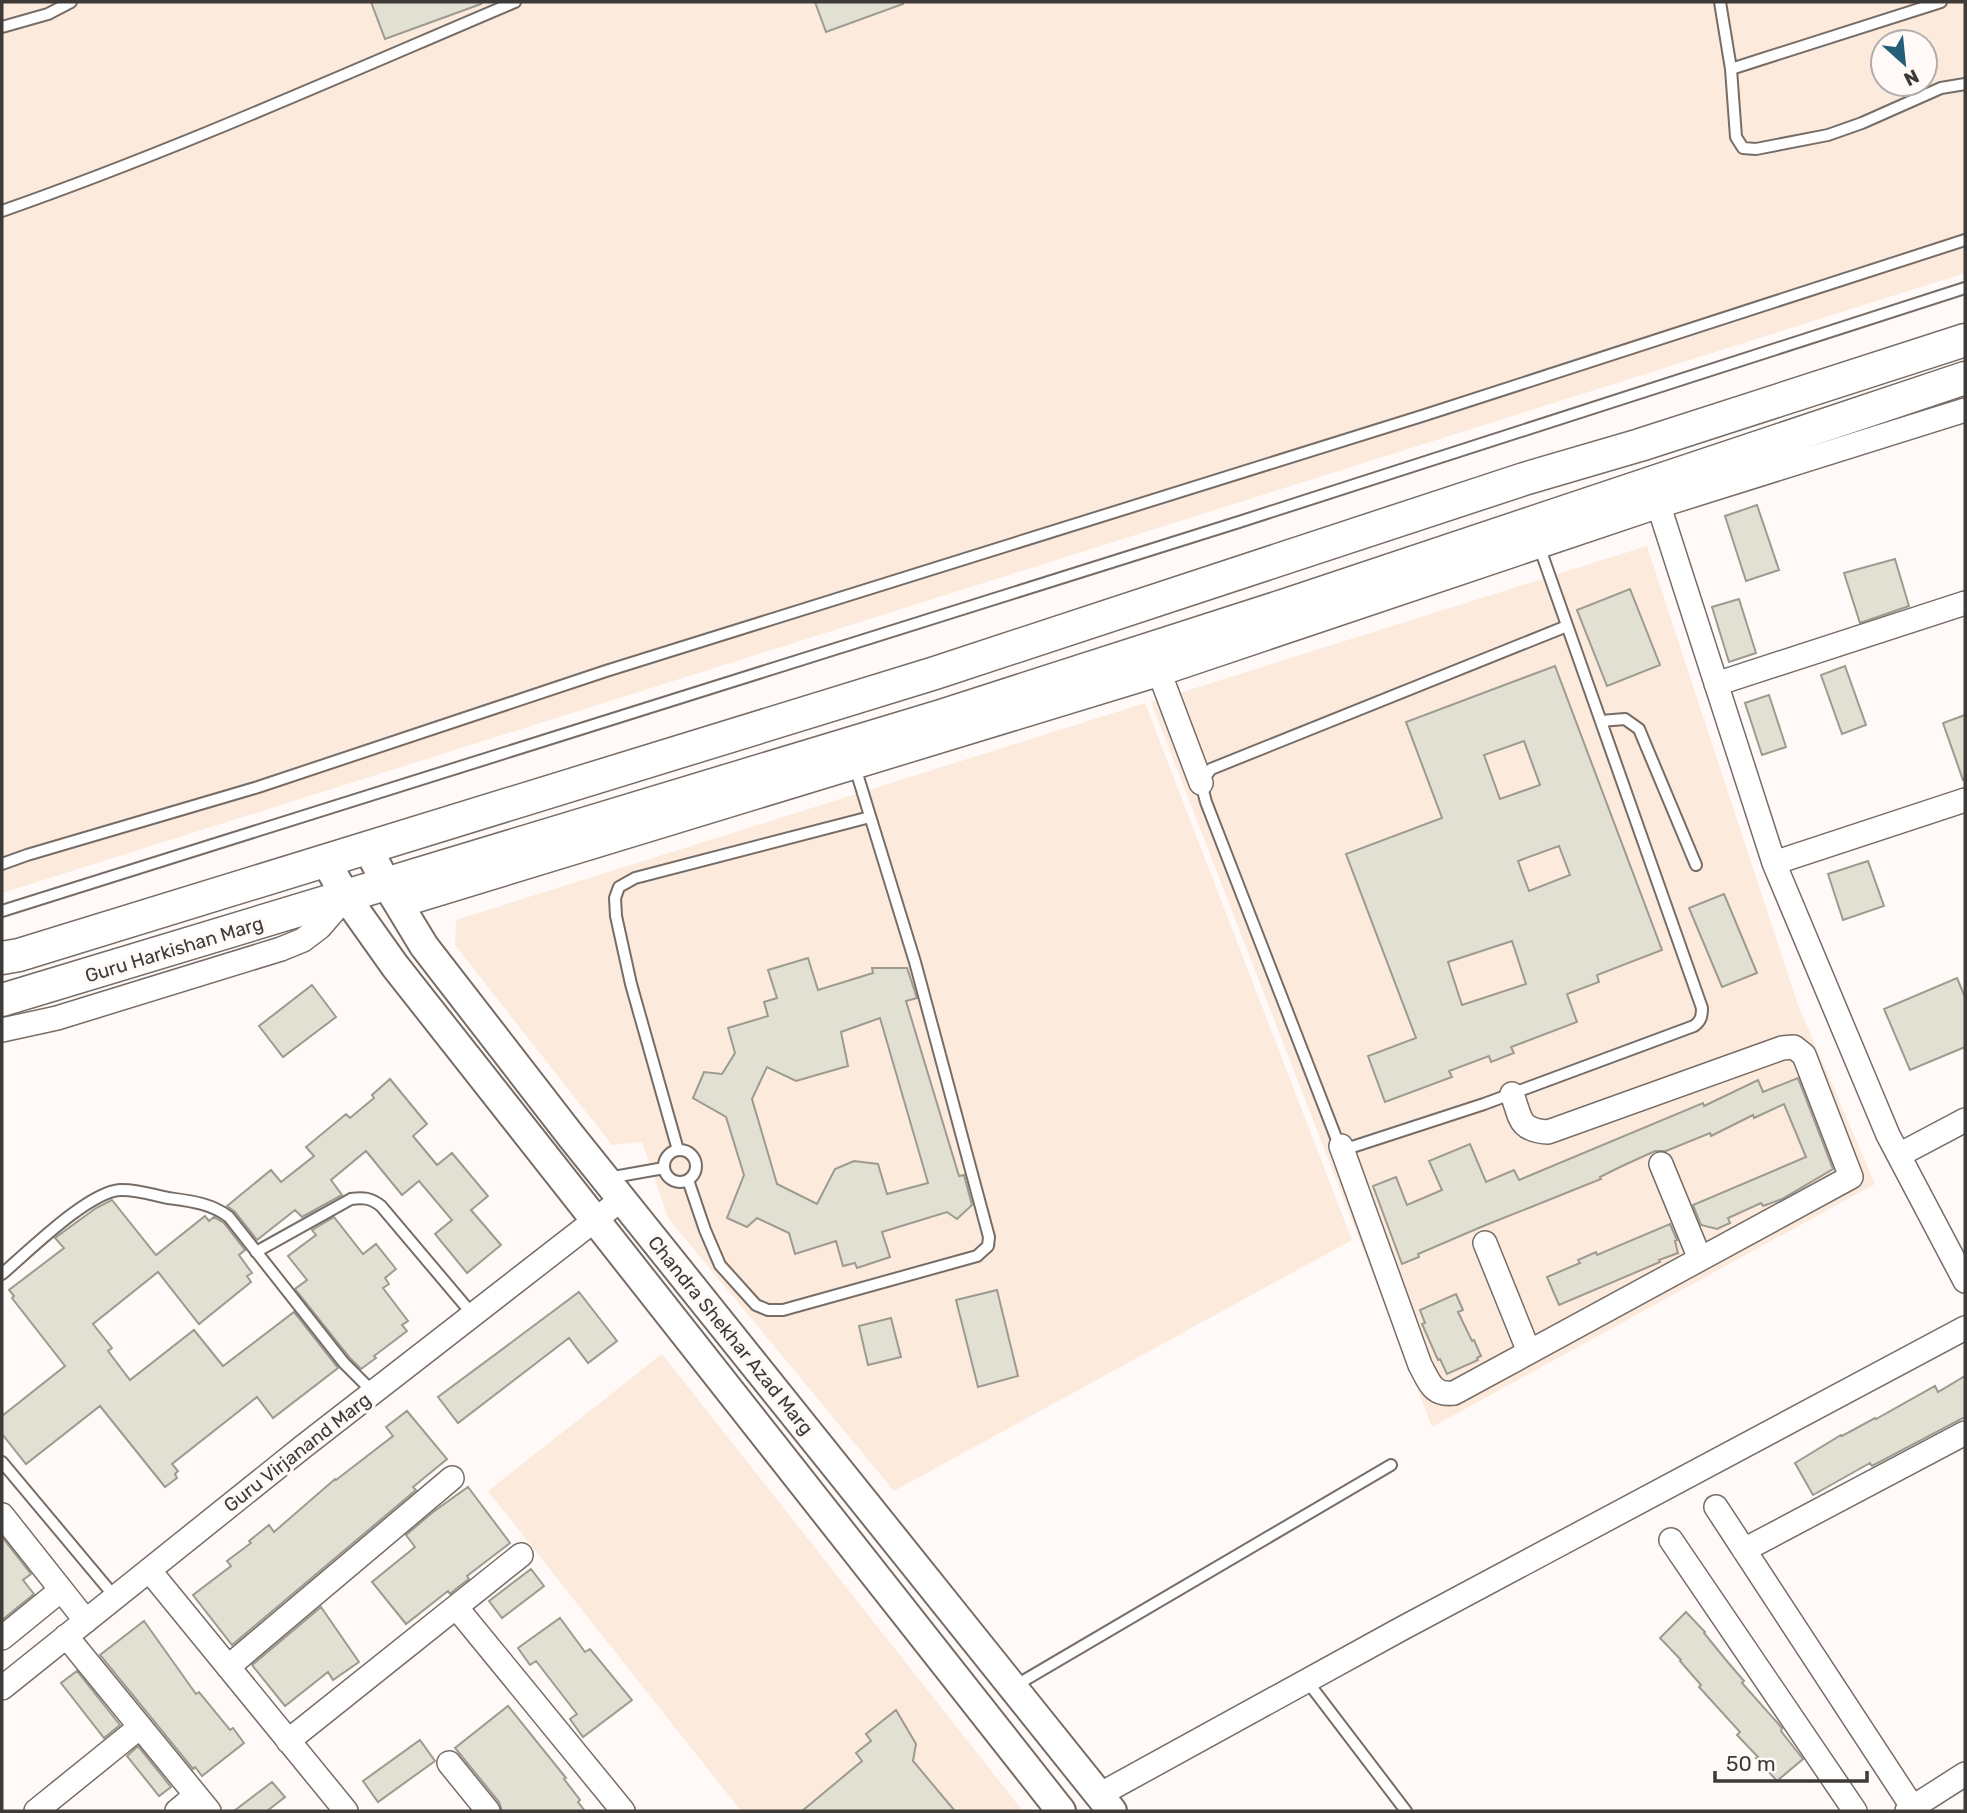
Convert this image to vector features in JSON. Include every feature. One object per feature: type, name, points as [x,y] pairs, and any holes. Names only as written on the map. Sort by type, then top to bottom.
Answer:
[{"type":"main road","name":"Guru Harkishan Marg","points":[[2,958],[935,673],[1524,479],[1640,445],[1965,340]]},
{"type":"main road","name":"Guru Harkishan Marg","points":[[2,1000],[346,897],[393,895],[851,755],[941,716],[1155,661],[1286,605],[1538,533],[1655,494],[1965,378]]},
{"type":"main road","points":[[1524,479],[1538,533]]},
{"type":"street","points":[[1965,410],[1655,494],[1773,863],[1888,1135],[1965,1281]]},
{"type":"street","points":[[1716,684],[1965,603]]},
{"type":"street","points":[[1155,661],[1200,782]]},
{"type":"street","points":[[1773,863],[1965,800]]},
{"type":"street","name":"Chandra Shekhar Azad Marg","points":[[367,847],[424,946],[614,1189],[1106,1803]]},
{"type":"street","name":"Chandra Shekhar Azad Marg","points":[[326,860],[346,897],[395,966],[1060,1811]]},
{"type":"street","points":[[2,1030],[57,1018],[281,949],[303,940],[320,927],[346,897]]},
{"type":"street","points":[[1341,1146],[1420,1365],[1432,1386],[1445,1394],[1454,1392],[1529,1352],[1851,1177],[1804,1055],[1794,1047],[1782,1048],[1548,1132],[1534,1131],[1524,1125],[1512,1094]]},
{"type":"street","points":[[1899,1155],[1965,1120]]},
{"type":"street","points":[[1661,1164],[1700,1259]]},
{"type":"street","name":"Guru Virjanand Marg","points":[[2,1688],[373,1392],[595,1220],[614,1189]]},
{"type":"street","points":[[1485,1243],[1529,1352]]},
{"type":"street","points":[[1106,1803],[1307,1681],[1965,1328]]},
{"type":"street","points":[[1744,1550],[1964,1437]]},
{"type":"street","points":[[228,1667],[452,1478]]},
{"type":"street","points":[[1716,1507],[1910,1810],[1965,1774]]},
{"type":"street","points":[[2,1515],[86,1621]]},
{"type":"street","points":[[1671,1540],[1854,1811]]},
{"type":"street","points":[[288,1741],[521,1555]]},
{"type":"street","points":[[149,1570],[346,1811]]},
{"type":"street","points":[[2,1638],[61,1590]]},
{"type":"street","points":[[456,1607],[623,1811]]},
{"type":"street","points":[[66,1636],[202,1803],[177,1811]]},
{"type":"street","points":[[36,1811],[140,1727]]},
{"type":"street","points":[[449,1763],[488,1811]]},
{"type":"lane","points":[[2,27],[48,14],[71,2]]},
{"type":"lane","points":[[2,211],[261,110],[515,2]]},
{"type":"lane","points":[[1720,2],[1731,69],[1736,137],[1743,148],[1756,149],[1828,135],[1941,88],[1965,84]]},
{"type":"lane","points":[[1731,69],[1941,2]]},
{"type":"lane","points":[[2,864],[258,787],[606,671],[1438,411],[1965,240]]},
{"type":"lane","points":[[2,911],[1226,526],[1965,288]]},
{"type":"lane","points":[[1538,533],[1567,626],[1702,1008],[1702,1016],[1694,1026],[1512,1094],[1346,1150],[1337,1140],[1200,782],[1211,769],[1567,626]]},
{"type":"lane","points":[[1601,722],[1625,719],[1639,729],[1696,865]]},
{"type":"lane","points":[[688,1180],[720,1265],[756,1305],[768,1310],[783,1310],[977,1256],[988,1246],[989,1237],[915,961],[851,755]]},
{"type":"lane","points":[[678,1150],[631,984],[616,916],[615,898],[620,887],[635,878],[870,817]]},
{"type":"lane","points":[[678,1150],[689,1153],[696,1161],[695,1172],[683,1182],[673,1180],[665,1173],[664,1168],[666,1158],[678,1150]]},
{"type":"lane","points":[[614,1189],[664,1168]]},
{"type":"lane","points":[[2,1274],[81,1207],[108,1192],[122,1190],[203,1203],[218,1208],[229,1217],[344,1363],[373,1392]]},
{"type":"lane","points":[[256,1252],[351,1199],[362,1197],[373,1200],[473,1315]]},
{"type":"lane","points":[[2,1462],[115,1597]]},
{"type":"lane","points":[[1013,1687],[1391,1465]]},
{"type":"lane","points":[[1307,1681],[1406,1811]]},
{"type":"shaded area","points":[[2,2],[1965,2],[1965,273],[2,893]]},
{"type":"shaded area","points":[[1647,546],[1798,1005],[1875,1184],[1432,1427],[1151,702]]},
{"type":"shaded area","points":[[1145,703],[1352,1240],[894,1491],[668,1218],[642,1142],[612,1145],[455,945],[456,920]]},
{"type":"shaded area","points":[[662,1354],[1023,1811],[741,1811],[488,1491]]},
{"type":"building","points":[[371,2],[481,2],[481,4],[385,39]]},
{"type":"building","points":[[815,2],[902,2],[903,4],[826,32]]},
{"type":"building","points":[[1757,505],[1779,570],[1746,581],[1725,516]]},
{"type":"building","points":[[1895,559],[1909,606],[1860,623],[1844,573]]},
{"type":"building","points":[[1630,589],[1660,665],[1607,686],[1577,610]]},
{"type":"building","points":[[1739,599],[1756,653],[1729,662],[1712,607]]},
{"type":"building","points":[[1555,666],[1662,950],[1597,975],[1599,982],[1567,994],[1577,1022],[1511,1047],[1514,1053],[1491,1062],[1489,1056],[1449,1071],[1452,1077],[1385,1102],[1368,1056],[1416,1038],[1346,854],[1442,818],[1406,722]],"holes":[[[1524,741],[1540,785],[1500,799],[1484,755]],[[1559,846],[1570,875],[1529,891],[1518,861]],[[1512,941],[1526,984],[1462,1005],[1448,962]]]},
{"type":"building","points":[[1845,666],[1866,725],[1842,734],[1821,675]]},
{"type":"building","points":[[1769,695],[1786,747],[1762,755],[1745,703]]},
{"type":"building","points":[[1965,715],[1965,779],[1963,780],[1943,723]]},
{"type":"building","points":[[1868,861],[1884,906],[1843,920],[1828,874]]},
{"type":"building","points":[[1724,894],[1757,973],[1722,987],[1689,908]]},
{"type":"building","points":[[808,958],[818,990],[873,973],[872,968],[907,968],[917,998],[906,1001],[959,1176],[964,1175],[972,1205],[957,1219],[947,1212],[882,1232],[890,1257],[857,1268],[855,1263],[843,1266],[836,1241],[795,1254],[789,1233],[757,1218],[747,1227],[727,1218],[744,1175],[726,1117],[693,1098],[704,1072],[722,1074],[735,1053],[728,1028],[768,1016],[764,1002],[777,998],[768,970]],"holes":[[[880,1018],[928,1183],[887,1194],[878,1164],[854,1161],[835,1169],[817,1204],[777,1184],[752,1099],[767,1067],[796,1081],[848,1066],[841,1032]]]},
{"type":"building","points":[[1957,978],[1965,997],[1965,1047],[1910,1070],[1884,1009]]},
{"type":"building","points":[[312,985],[336,1017],[283,1057],[259,1026]]},
{"type":"building","points":[[1798,1078],[1833,1169],[1782,1199],[1763,1206],[1761,1203],[1728,1218],[1730,1223],[1717,1229],[1701,1225],[1693,1205],[1806,1157],[1784,1104],[1754,1118],[1753,1115],[1711,1136],[1710,1133],[1666,1151],[1655,1151],[1600,1177],[1601,1179],[1481,1227],[1418,1254],[1419,1257],[1402,1264],[1373,1186],[1396,1177],[1407,1205],[1442,1190],[1429,1161],[1470,1144],[1486,1182],[1514,1170],[1519,1180],[1703,1103],[1704,1106],[1758,1080],[1763,1092]]},
{"type":"building","points":[[390,1079],[427,1124],[413,1136],[437,1165],[452,1153],[488,1196],[471,1210],[501,1245],[467,1273],[435,1234],[452,1220],[419,1181],[402,1195],[366,1151],[331,1180],[342,1195],[302,1217],[295,1210],[257,1240],[227,1206],[271,1170],[281,1182],[314,1156],[306,1147],[346,1114],[350,1118],[374,1098],[372,1095]]},
{"type":"building","points":[[112,1200],[156,1255],[205,1216],[209,1221],[214,1217],[224,1223],[245,1250],[239,1255],[252,1273],[247,1276],[251,1282],[199,1324],[158,1272],[93,1324],[112,1348],[108,1351],[130,1380],[194,1330],[223,1366],[294,1312],[338,1368],[273,1418],[257,1397],[172,1464],[178,1471],[175,1474],[177,1478],[165,1487],[100,1406],[26,1464],[2,1434],[2,1416],[65,1366],[12,1298],[14,1296],[9,1290],[64,1248],[55,1238],[96,1208]]},
{"type":"building","points":[[334,1217],[363,1254],[376,1244],[396,1269],[385,1278],[389,1284],[383,1288],[408,1321],[402,1325],[407,1331],[361,1369],[295,1289],[307,1280],[288,1256],[316,1235],[312,1230]]},
{"type":"building","points":[[1670,1224],[1677,1240],[1678,1253],[1559,1305],[1547,1277],[1580,1263],[1578,1260],[1596,1252],[1597,1255]]},
{"type":"building","points":[[997,1290],[1018,1376],[978,1387],[956,1300]]},
{"type":"building","points":[[579,1292],[617,1341],[588,1363],[569,1338],[458,1423],[438,1397]]},
{"type":"building","points":[[1456,1294],[1463,1310],[1458,1312],[1481,1356],[1478,1360],[1447,1374],[1422,1324],[1425,1323],[1420,1310]]},
{"type":"building","points":[[891,1318],[901,1357],[868,1365],[859,1326]]},
{"type":"building","points":[[1965,1376],[1965,1417],[1872,1466],[1870,1463],[1813,1495],[1795,1463],[1841,1435],[1935,1386],[1938,1392]]},
{"type":"building","points":[[407,1411],[447,1459],[413,1487],[416,1490],[232,1645],[193,1595],[231,1566],[227,1561],[269,1525],[274,1532],[335,1479],[393,1436],[386,1427]]},
{"type":"building","points":[[468,1487],[510,1543],[467,1576],[469,1579],[450,1594],[448,1591],[406,1624],[372,1582],[415,1547],[406,1535]]},
{"type":"building","points":[[2,1537],[31,1574],[23,1580],[34,1594],[2,1620]]},
{"type":"building","points":[[531,1569],[544,1586],[502,1618],[489,1601]]},
{"type":"building","points":[[321,1607],[359,1662],[333,1680],[328,1672],[285,1706],[252,1665]]},
{"type":"building","points":[[1686,1612],[1744,1681],[1742,1683],[1782,1728],[1781,1731],[1803,1759],[1777,1781],[1737,1735],[1740,1732],[1660,1638]]},
{"type":"building","points":[[560,1618],[585,1652],[590,1649],[632,1700],[583,1737],[570,1719],[577,1714],[536,1661],[530,1665],[518,1648]]},
{"type":"building","points":[[144,1621],[196,1694],[199,1692],[244,1743],[202,1776],[195,1767],[193,1769],[100,1655]]},
{"type":"building","points":[[77,1671],[120,1725],[104,1738],[61,1683]]},
{"type":"building","points":[[508,1706],[566,1778],[564,1779],[585,1811],[502,1811],[499,1802],[455,1748]]},
{"type":"building","points":[[896,1710],[916,1744],[913,1761],[955,1811],[802,1811],[862,1761],[856,1753],[871,1741],[866,1734]]},
{"type":"building","points":[[420,1740],[435,1761],[378,1802],[363,1781]]},
{"type":"building","points":[[138,1746],[171,1787],[159,1796],[127,1756]]},
{"type":"building","points":[[272,1782],[285,1797],[267,1811],[234,1811]]}]
